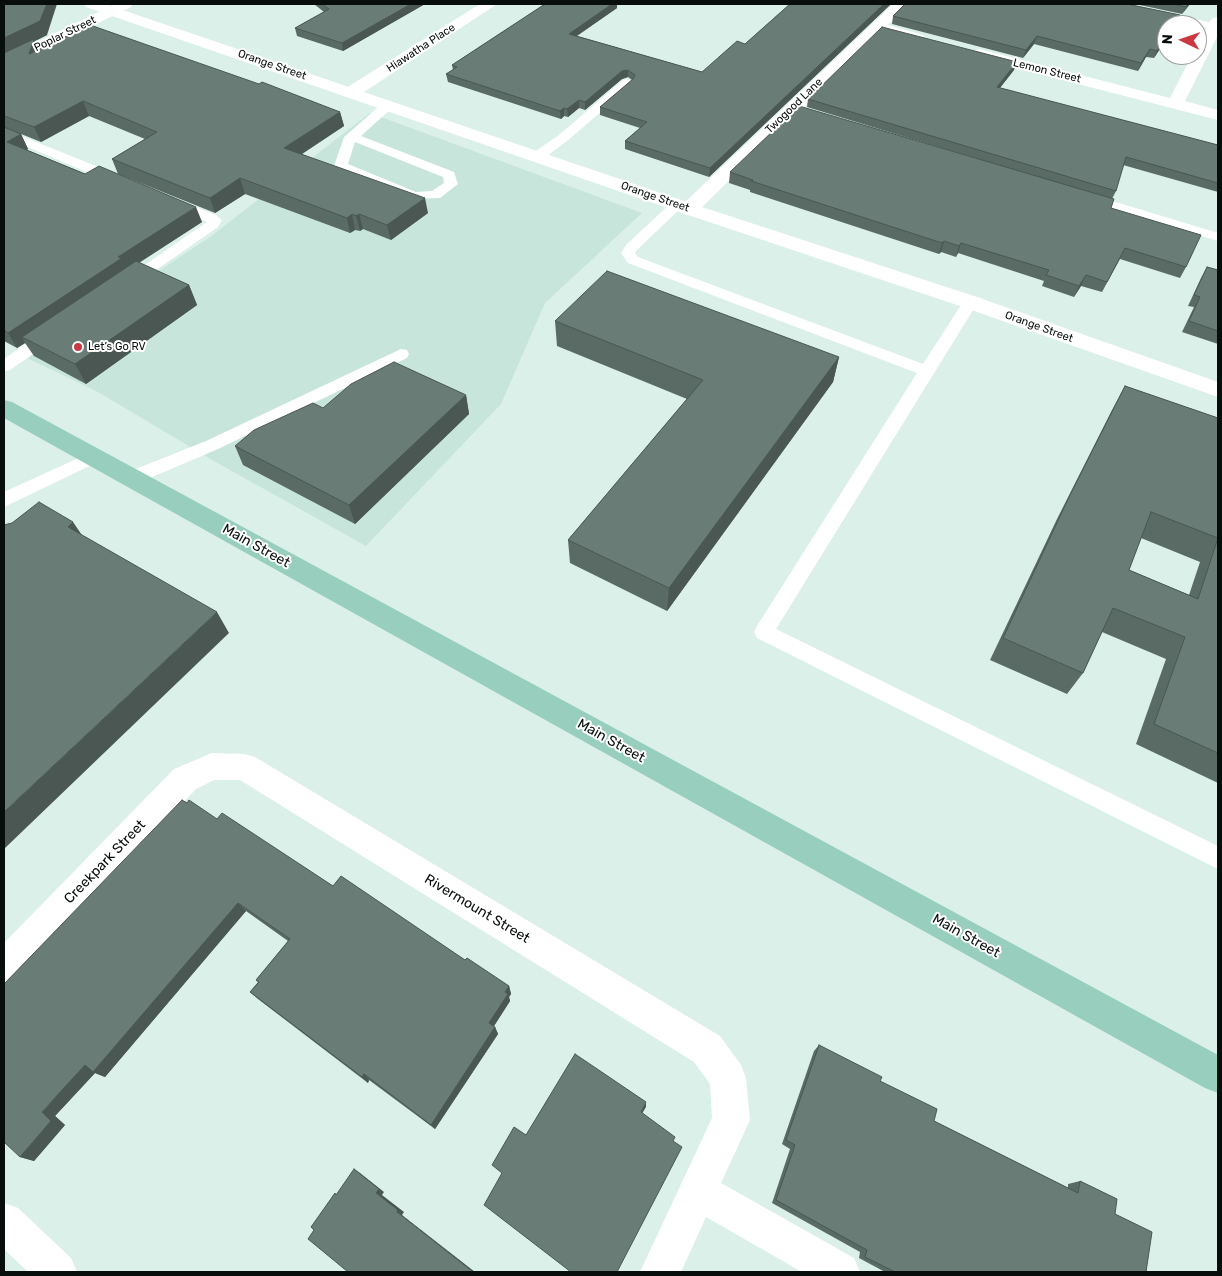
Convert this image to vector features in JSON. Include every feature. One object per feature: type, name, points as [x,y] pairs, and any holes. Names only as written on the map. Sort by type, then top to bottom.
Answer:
[{"type":"main road","name":"Main Street","points":[[4,408],[1218,1075]]},
{"type":"street","name":"Orange Street","points":[[91,4],[118,7],[388,105],[683,207],[970,302],[1218,390]]},
{"type":"street","name":"Hiawatha Place","points":[[352,92],[490,4]]},
{"type":"street","name":"Twogood Lane","points":[[683,207],[792,109],[901,4]]},
{"type":"street","name":"Poplar Street","points":[[4,64],[118,7]]},
{"type":"street","points":[[1175,104],[1217,25]]},
{"type":"street","points":[[876,27],[930,41]]},
{"type":"street","name":"Lemon Street","points":[[968,51],[1218,115]]},
{"type":"street","name":"Creekpark Street","points":[[4,967],[185,779],[212,766]]},
{"type":"street","name":"Rivermount Street","points":[[212,766],[244,767],[707,1049],[728,1078],[731,1120],[698,1191]]},
{"type":"street","points":[[660,1272],[698,1191],[840,1272]]},
{"type":"street","points":[[4,1222],[57,1272]]},
{"type":"lane","points":[[1113,4],[1217,25]]},
{"type":"lane","points":[[538,156],[563,138],[627,83]]},
{"type":"lane","points":[[352,137],[449,175],[451,184],[435,196],[414,196],[341,166],[348,140],[388,105]]},
{"type":"lane","points":[[792,109],[810,114]]},
{"type":"lane","points":[[4,133],[130,185]]},
{"type":"lane","points":[[1076,194],[1218,237]]},
{"type":"lane","points":[[113,293],[213,224],[215,220],[157,196]]},
{"type":"lane","points":[[683,207],[632,247],[628,254],[633,260],[927,370]]},
{"type":"lane","points":[[970,302],[764,632],[1218,858]]},
{"type":"lane","points":[[4,366],[65,325]]},
{"type":"lane","points":[[132,478],[212,446],[401,354]]},
{"type":"lane","points":[[4,500],[94,457]]},
{"type":"shaded area","points":[[370,113],[642,213],[545,303],[501,404],[366,546],[214,461],[98,392],[27,358],[210,237]]},
{"type":"building","points":[[4,4],[47,4],[40,21],[4,38]]},
{"type":"building","points":[[322,4],[411,4],[342,43],[295,28],[329,9]]},
{"type":"building","points":[[545,4],[612,4],[569,34],[702,72],[737,41],[745,44],[790,4],[884,4],[710,168],[625,141],[647,122],[600,107],[633,79],[635,75],[628,70],[622,71],[585,102],[579,100],[567,109],[564,108],[560,111],[446,74],[457,67],[452,65]]},
{"type":"building","points":[[905,4],[1127,4],[1180,15],[1157,15],[1157,51],[1150,49],[1141,63],[1037,36],[1026,50],[893,16]]},
{"type":"building","points":[[1173,4],[1188,4],[1186,7]]},
{"type":"building","points":[[90,25],[259,84],[262,82],[340,112],[284,148],[425,198],[387,225],[359,214],[356,216],[352,214],[347,218],[240,178],[210,198],[112,159],[157,132],[83,101],[34,127],[4,116],[4,53],[34,39],[29,54]]},
{"type":"building","points":[[882,27],[1017,62],[997,87],[1218,145],[1218,183],[1126,157],[1116,191],[808,99]]},
{"type":"building","points":[[799,106],[1114,199],[1111,208],[1201,235],[1186,267],[1125,248],[1107,282],[1086,275],[1079,286],[1046,275],[1049,270],[961,243],[959,246],[944,241],[942,243],[751,181],[753,180],[730,172]]},
{"type":"building","points":[[4,127],[21,134],[7,142],[85,174],[99,166],[196,207],[118,257],[122,258],[8,333],[4,330]]},
{"type":"building","points":[[136,261],[189,285],[75,364],[22,337]]},
{"type":"building","points":[[1207,267],[1218,270],[1218,331],[1189,321],[1200,297],[1194,295]]},
{"type":"building","points":[[607,271],[839,357],[669,588],[568,540],[703,380],[555,321]]},
{"type":"building","points":[[394,362],[466,395],[349,505],[235,446],[254,430],[313,403],[323,408],[351,384]]},
{"type":"building","points":[[1125,386],[1218,418],[1218,538],[1218,753],[1154,724],[1185,637],[1113,608],[1083,673],[1003,638],[1070,495]],"holes":[[[1151,512],[1218,538],[1198,599],[1129,570]]]},
{"type":"building","points":[[39,502],[73,522],[68,527],[217,612],[4,812],[4,525],[12,523]]},
{"type":"building","points":[[182,800],[187,803],[189,800],[217,819],[222,813],[333,886],[341,876],[465,960],[467,958],[509,986],[505,992],[508,994],[489,1023],[495,1027],[431,1125],[364,1074],[362,1077],[250,992],[259,982],[256,980],[290,939],[238,903],[93,1072],[85,1065],[42,1112],[51,1121],[20,1157],[4,1142],[4,984]]},
{"type":"building","points":[[819,1045],[882,1077],[880,1081],[937,1109],[934,1121],[1078,1193],[1080,1181],[1117,1199],[1115,1214],[1152,1232],[1146,1272],[895,1272],[865,1257],[867,1250],[776,1200],[795,1145],[786,1140]]},
{"type":"building","points":[[575,1054],[646,1102],[641,1112],[675,1137],[673,1141],[682,1147],[617,1272],[571,1272],[484,1205],[502,1173],[492,1165],[514,1127],[526,1135]]},
{"type":"building","points":[[354,1169],[379,1189],[376,1193],[398,1210],[397,1212],[473,1272],[348,1272],[308,1239],[314,1230],[311,1227]]},
{"type":"place","name":"Let’s Go RV","points":[[78,347]]}]
